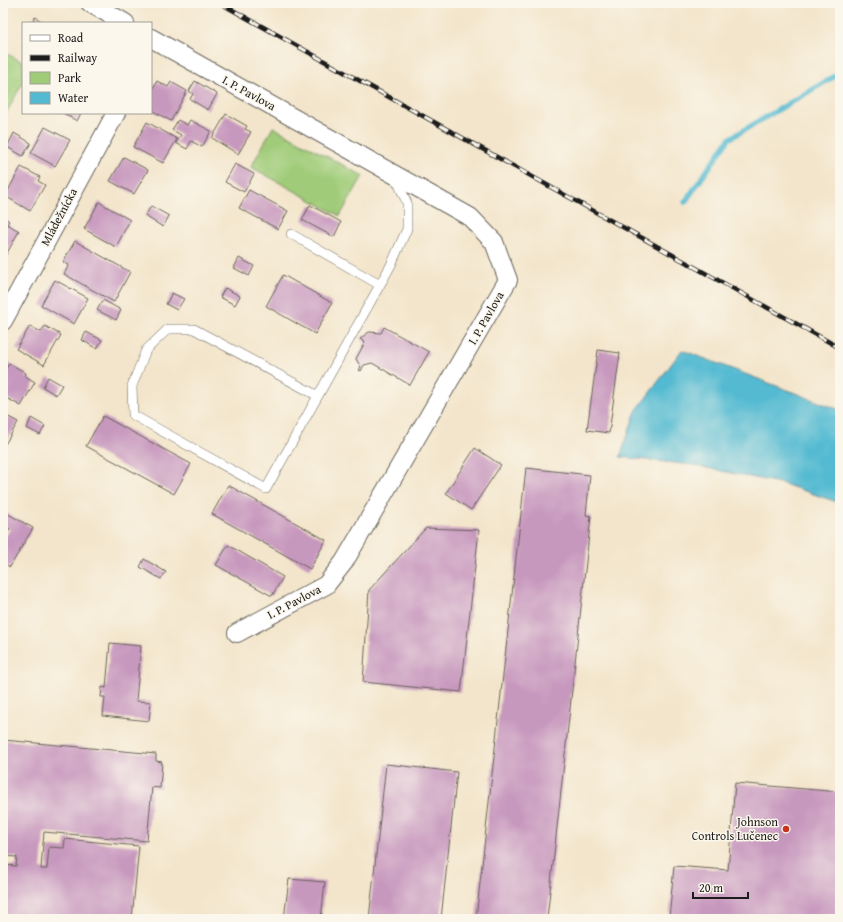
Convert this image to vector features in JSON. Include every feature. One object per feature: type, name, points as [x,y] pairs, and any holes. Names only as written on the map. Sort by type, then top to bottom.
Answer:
[{"type":"street","points":[[90,3],[124,22]]},
{"type":"street","name":"I. P. Pavlova","points":[[152,42],[394,173],[470,217],[494,242],[508,280],[344,562],[326,585],[237,632]]},
{"type":"street","name":"Mládežnícka","points":[[3,321],[115,114]]},
{"type":"lane","points":[[318,396],[194,329],[168,329],[146,350],[132,386],[133,415],[266,489],[392,265],[407,229],[407,203],[394,173]]},
{"type":"lane","points":[[291,234],[380,285]]},
{"type":"green space","points":[[3,52],[22,62],[22,84],[3,119]]},
{"type":"green space","points":[[273,127],[363,176],[340,216],[251,167]]},
{"type":"water","points":[[682,350],[840,410],[840,503],[784,484],[692,465],[620,457],[636,411]]},
{"type":"building","points":[[35,17],[43,22],[32,22]]},
{"type":"building","points":[[157,81],[168,87],[171,82],[187,91],[171,121],[152,111],[152,90]]},
{"type":"building","points":[[195,81],[217,94],[208,110],[190,99],[193,94],[189,91]]},
{"type":"building","points":[[65,114],[80,114],[77,121]]},
{"type":"building","points":[[226,114],[247,126],[245,129],[251,132],[238,154],[212,138]]},
{"type":"building","points":[[178,120],[187,125],[190,120],[211,131],[202,147],[191,141],[187,149],[176,143],[181,135],[172,130]]},
{"type":"building","points":[[147,122],[177,139],[163,163],[133,147]]},
{"type":"building","points":[[45,127],[70,140],[55,166],[31,153]]},
{"type":"building","points":[[14,133],[31,143],[23,156],[7,147]]},
{"type":"building","points":[[124,157],[148,170],[134,194],[110,181]]},
{"type":"building","points":[[235,164],[254,174],[244,192],[225,182]]},
{"type":"building","points":[[21,167],[40,177],[38,181],[45,185],[30,211],[5,196]]},
{"type":"building","points":[[249,190],[288,211],[278,229],[239,208]]},
{"type":"building","points":[[99,202],[130,220],[116,247],[84,229]]},
{"type":"building","points":[[310,205],[341,222],[334,237],[302,220]]},
{"type":"building","points":[[151,206],[169,216],[163,227],[145,216]]},
{"type":"building","points":[[3,217],[9,221],[7,224],[19,231],[6,255],[3,253]]},
{"type":"building","points":[[75,241],[130,272],[114,302],[64,274],[69,265],[63,262]]},
{"type":"building","points":[[239,258],[254,266],[249,276],[234,268]]},
{"type":"building","points":[[283,275],[332,303],[315,334],[266,306]]},
{"type":"building","points":[[55,280],[88,298],[74,324],[41,305]]},
{"type":"building","points":[[225,288],[240,296],[235,305],[220,297]]},
{"type":"building","points":[[172,293],[184,299],[177,310],[166,304]]},
{"type":"building","points":[[103,300],[121,310],[116,320],[97,310]]},
{"type":"building","points":[[30,326],[41,332],[45,326],[61,335],[44,365],[16,349]]},
{"type":"building","points":[[384,327],[429,352],[410,385],[372,363],[364,365],[361,371],[359,370],[361,367],[356,359],[365,342],[360,339],[369,332],[381,333]]},
{"type":"building","points":[[86,332],[102,340],[97,349],[82,340]]},
{"type":"building","points":[[598,350],[620,353],[609,433],[587,430]]},
{"type":"building","points":[[9,363],[26,373],[25,376],[35,382],[21,406],[3,396],[3,374]]},
{"type":"building","points":[[48,377],[62,385],[56,395],[43,387]]},
{"type":"building","points":[[3,414],[18,422],[4,446],[3,446]]},
{"type":"building","points":[[103,416],[191,464],[174,494],[86,446]]},
{"type":"building","points":[[31,418],[45,426],[40,435],[27,428]]},
{"type":"building","points":[[475,448],[501,465],[471,510],[446,493]]},
{"type":"building","points":[[526,468],[590,475],[586,515],[591,516],[547,919],[476,919]]},
{"type":"building","points":[[228,485],[326,540],[310,569],[212,514]]},
{"type":"building","points":[[3,511],[33,528],[10,567],[3,563],[3,541],[10,529],[3,525]]},
{"type":"building","points":[[426,528],[479,530],[461,692],[363,682],[369,590]]},
{"type":"building","points":[[228,545],[283,577],[272,596],[216,565]]},
{"type":"building","points":[[144,559],[166,572],[161,579],[140,567]]},
{"type":"building","points":[[110,643],[141,646],[136,701],[151,702],[149,721],[103,716],[105,697],[101,697],[102,687],[106,688]]},
{"type":"building","points":[[3,740],[156,754],[156,761],[162,762],[160,788],[152,787],[147,841],[44,832],[41,869],[47,869],[49,847],[64,848],[65,839],[139,846],[132,919],[3,919],[3,865],[16,866],[17,857],[3,856]]},
{"type":"building","points":[[386,764],[457,772],[441,919],[369,919]]},
{"type":"building","name":"Johnson Controls Lučenec","points":[[735,783],[840,792],[840,919],[669,919],[674,866],[728,870]]},
{"type":"building","points":[[289,879],[325,882],[321,919],[284,919]]},
{"type":"waterway","points":[[685,202],[729,139],[840,73]]},
{"type":"railway","points":[[220,3],[840,348]]},
{"type":"place","name":"Johnson Controls Lučenec","points":[[786,829]]}]
